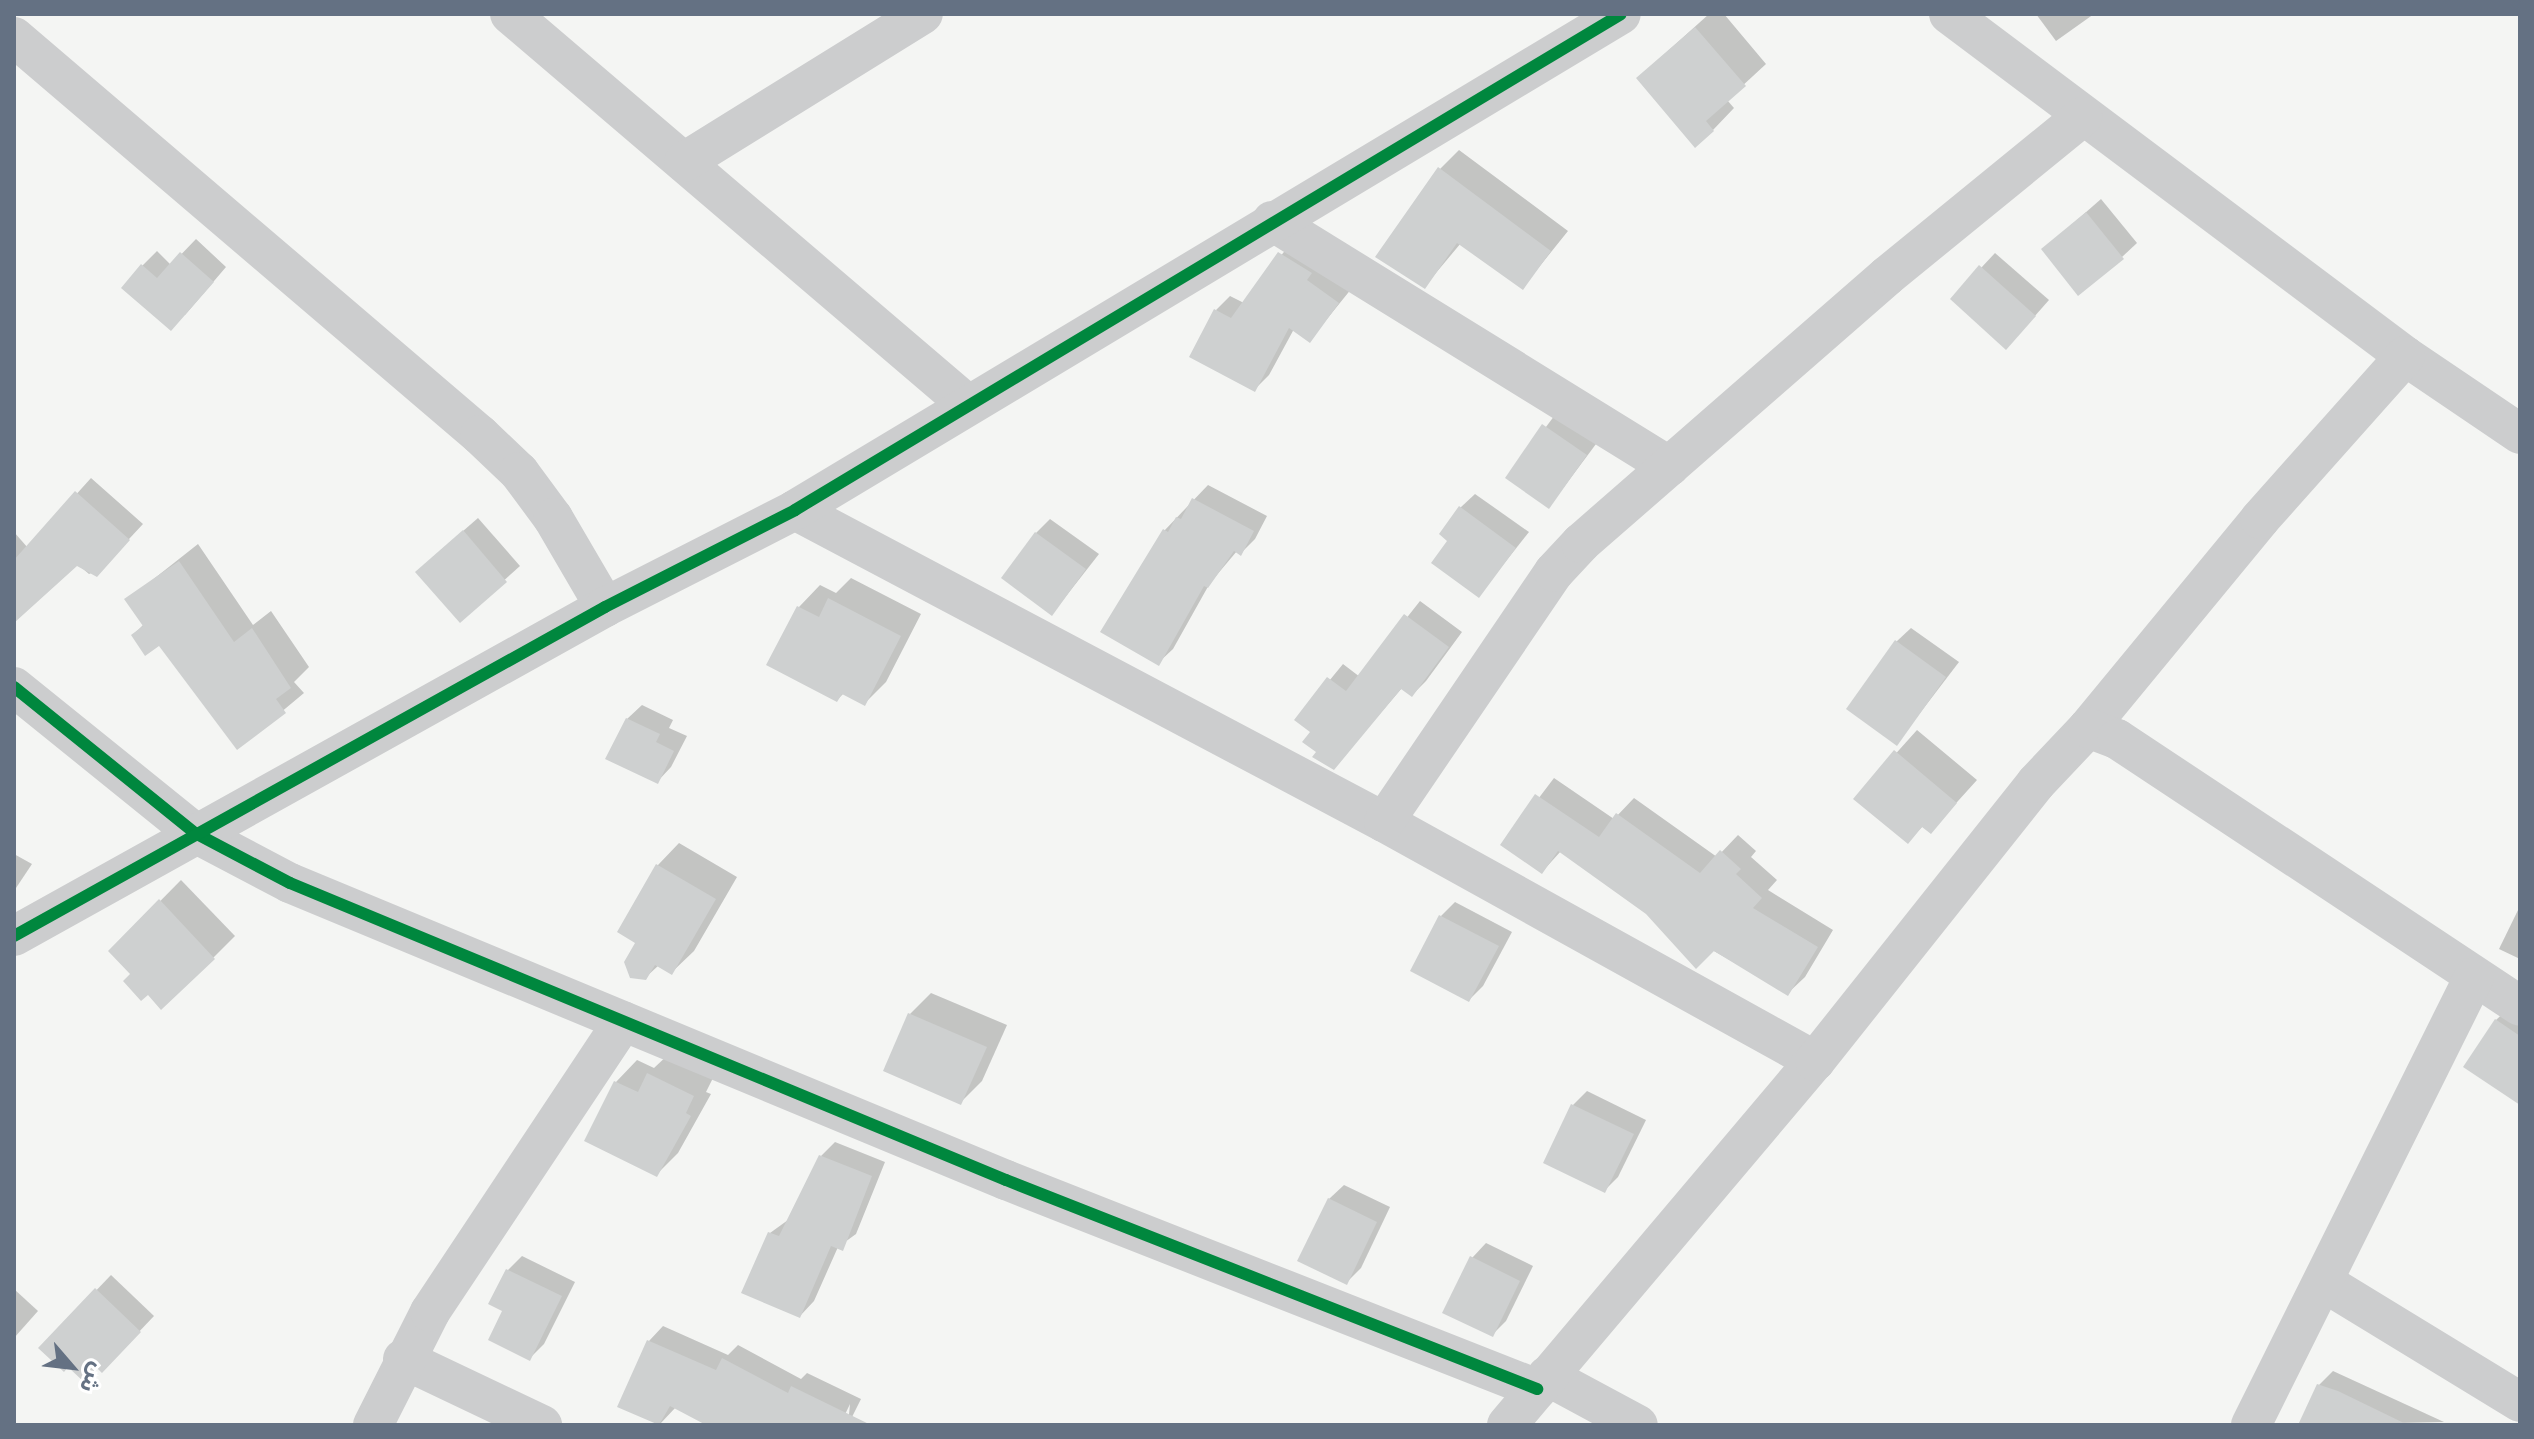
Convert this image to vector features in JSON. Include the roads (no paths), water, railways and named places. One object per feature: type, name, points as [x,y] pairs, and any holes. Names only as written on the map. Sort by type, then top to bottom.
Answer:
[{"type":"street","points":[[510,14],[967,404]]},
{"type":"street","points":[[684,162],[923,14]]},
{"type":"street","points":[[14,936],[605,607],[795,510],[1621,14]]},
{"type":"street","points":[[1949,14],[2082,117],[2405,356],[2520,434]]},
{"type":"street","points":[[14,37],[480,435],[519,472],[553,518],[605,607]]},
{"type":"street","points":[[1384,822],[1554,572],[1669,466],[1911,255],[2082,117]]},
{"type":"street","points":[[1272,221],[1669,466]]},
{"type":"street","points":[[1507,1425],[1815,1061],[2027,794],[2088,728],[2260,519],[2405,356]]},
{"type":"street","points":[[795,510],[1384,822],[1815,1061]]},
{"type":"street","points":[[14,687],[195,833],[334,903],[1006,1180],[1542,1382],[1638,1425]]},
{"type":"street","points":[[2088,728],[2117,739],[2520,1006]]},
{"type":"street","points":[[2251,1425],[2325,1283],[2474,977]]},
{"type":"street","points":[[373,1425],[403,1359],[623,1021]]},
{"type":"street","points":[[2325,1283],[2520,1402]]},
{"type":"street","points":[[403,1359],[542,1425]]}]
